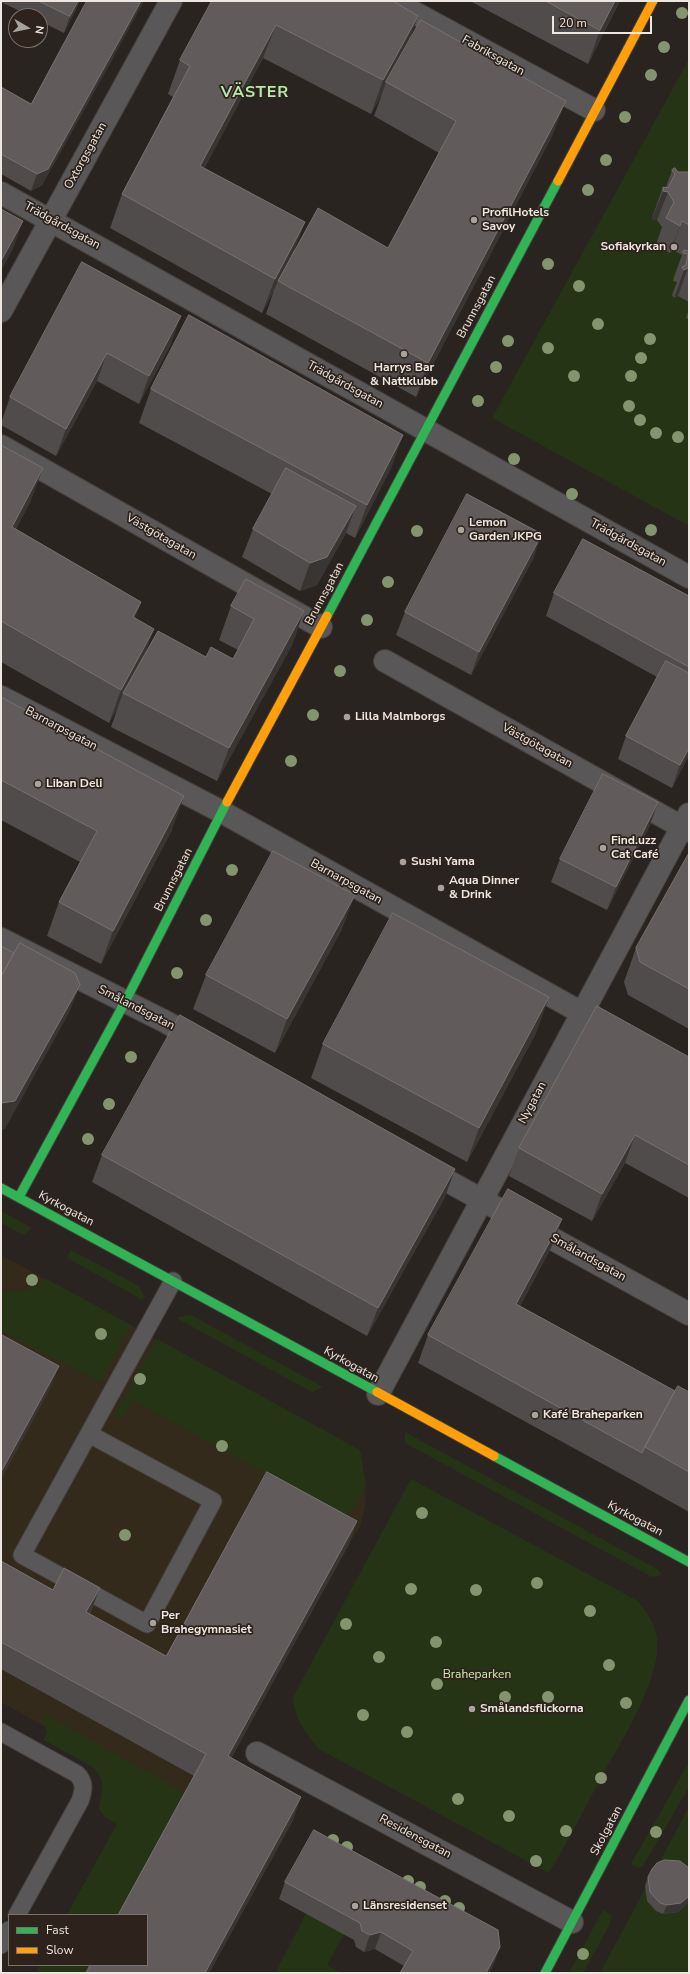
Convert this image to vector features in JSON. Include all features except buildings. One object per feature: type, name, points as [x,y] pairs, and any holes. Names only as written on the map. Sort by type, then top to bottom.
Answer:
[{"type":"street","name":"Oxtorgsgatan","points":[[1,311],[171,1]]},
{"type":"street","name":"Fabriksgatan","points":[[392,1],[594,110]]},
{"type":"street","name":"Brunnsgatan","points":[[19,1197],[125,1002],[222,812],[653,1]]},
{"type":"street","name":"Trädgårdsgatan","points":[[1,193],[689,577]]},
{"type":"street","name":"Västgötagatan","points":[[1,446],[321,628]]},
{"type":"street","name":"Västgötagatan","points":[[385,661],[687,824]]},
{"type":"street","name":"Barnarpsgatan","points":[[1,697],[222,812],[635,1042]]},
{"type":"street","name":"Nygatan","points":[[378,1394],[581,1013],[687,824]]},
{"type":"street","name":"Smålandsgatan","points":[[1,940],[166,1022],[214,1049]]},
{"type":"street","name":"Smålandsgatan","points":[[406,1157],[481,1200],[689,1314]]},
{"type":"street","name":"Kyrkogatan","points":[[1,1188],[689,1562]]},
{"type":"street","name":"Skolgatan","points":[[546,1973],[689,1700]]},
{"type":"street","points":[[652,1771],[673,1749]]},
{"type":"street","name":"Residensgatan","points":[[258,1753],[572,1922]]},
{"type":"lane","points":[[90,1434],[213,1501],[147,1624],[22,1555],[173,1281]]},
{"type":"lane","points":[[1,1732],[77,1774],[82,1779],[83,1786],[80,1801],[18,1914]]},
{"type":"lane","points":[[1,1945],[8,1932]]},
{"type":"shaded area","name":"Per Brahegymnasiet","points":[[1,1255],[360,1450],[366,1485],[365,1507],[360,1527],[349,1544],[220,1779],[293,1820],[209,1973],[148,1965],[147,1914],[165,1794],[1,1702]]},
{"type":"green space","points":[[689,59],[689,526],[492,418]]},
{"type":"green space","points":[[1,1211],[32,1228],[24,1235],[1,1223]]},
{"type":"green space","points":[[71,1250],[139,1286],[144,1296],[143,1300],[67,1258]]},
{"type":"green space","points":[[47,1279],[131,1325],[101,1382],[1,1331],[1,1293],[29,1290]]},
{"type":"green space","points":[[187,1315],[193,1316],[323,1387],[312,1392],[176,1318]]},
{"type":"green space","points":[[157,1339],[360,1450],[366,1485],[355,1507],[343,1516],[132,1400],[122,1419],[115,1416]]},
{"type":"green space","points":[[405,1432],[657,1569],[662,1575],[652,1577],[405,1443]]},
{"type":"green space","name":"Braheparken","points":[[411,1479],[638,1601],[655,1628],[657,1649],[654,1668],[648,1688],[629,1728],[549,1873],[319,1749],[309,1737],[298,1718],[293,1697]]},
{"type":"green space","points":[[42,1712],[188,1795],[123,1914],[68,1914],[117,1824],[105,1817],[99,1809],[102,1782],[97,1772],[91,1766],[44,1740],[47,1733]]},
{"type":"green space","points":[[689,1762],[689,1787],[643,1866],[638,1868],[631,1864]]},
{"type":"green space","points":[[689,1807],[689,1973],[600,1973]]},
{"type":"green space","points":[[603,1910],[611,1915],[610,1924],[583,1973],[569,1973]]},
{"type":"green space","points":[[306,1914],[344,1934],[327,1965],[341,1973],[275,1973]]},
{"type":"green space","points":[[40,1966],[94,1966],[90,1973],[36,1973]]},
{"type":"traffic: fast","points":[[327,616],[558,181]]},
{"type":"traffic: fast","points":[[19,1197],[125,1002],[227,802]]},
{"type":"traffic: fast","points":[[1,1188],[377,1392]]},
{"type":"traffic: fast","points":[[494,1456],[689,1562]]},
{"type":"traffic: fast","points":[[545,1973],[689,1700]]},
{"type":"traffic: slow","points":[[558,181],[653,1]]},
{"type":"traffic: slow","points":[[227,802],[327,616]]},
{"type":"traffic: slow","points":[[377,1392],[494,1456]]},
{"type":"place","name":"ProfilHotels Savoy","points":[[474,220]]},
{"type":"place","name":"Sofiakyrkan","points":[[674,247]]},
{"type":"place","name":"Harrys Bar & Nattklubb","points":[[404,354]]},
{"type":"place","name":"Lemon Garden JKPG","points":[[461,530]]},
{"type":"place","name":"Lilla Malmborgs","points":[[347,717]]},
{"type":"place","name":"Liban Deli","points":[[38,784]]},
{"type":"place","name":"Find.uzz Cat Café","points":[[603,848]]},
{"type":"place","name":"Sushi Yama","points":[[403,862]]},
{"type":"place","name":"Aqua Dinner & Drink","points":[[441,888]]},
{"type":"place","name":"Kafé Braheparken","points":[[535,1415]]},
{"type":"place","name":"Per Brahegymnasiet","points":[[153,1623]]},
{"type":"place","name":"Smålandsflickorna","points":[[472,1709]]},
{"type":"place","name":"Länsresidenset","points":[[355,1906]]},
{"type":"district","name":"VÄSTER","points":[[255,93]]}]
